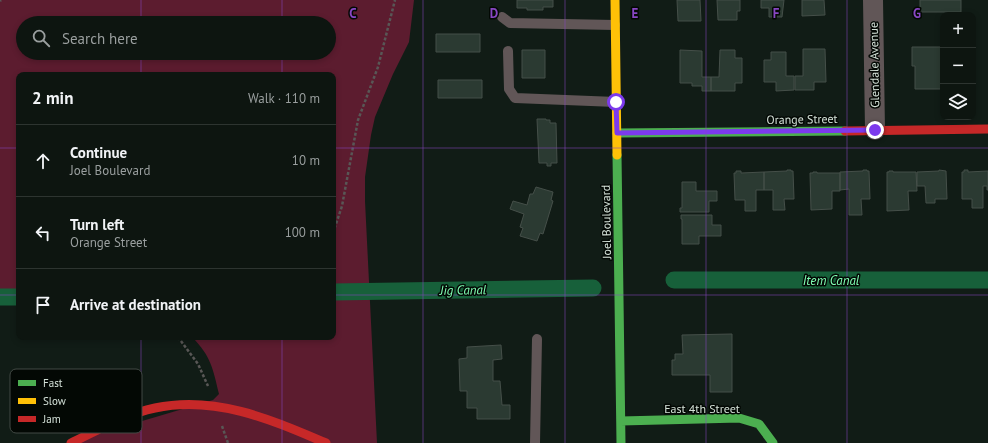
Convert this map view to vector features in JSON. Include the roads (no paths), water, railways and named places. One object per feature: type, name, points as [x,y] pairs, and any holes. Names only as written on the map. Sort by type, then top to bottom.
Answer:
[{"type":"street","name":"Joel Boulevard","points":[[615,0],[621,443]]},
{"type":"street","name":"Glendale Avenue","points":[[873,0],[875,130]]},
{"type":"street","name":"Orange Street","points":[[617,133],[988,129]]},
{"type":"street","points":[[142,412],[176,404],[194,403],[215,405],[254,413],[326,443]]},
{"type":"street","name":"East 4th Street","points":[[621,421],[738,418],[759,424],[773,443]]},
{"type":"street","points":[[71,443],[92,433]]},
{"type":"lane","points":[[502,17],[510,24],[616,25]]},
{"type":"lane","points":[[508,51],[509,89],[516,98],[616,102]]},
{"type":"lane","points":[[535,443],[536,339]]},
{"type":"waterway","name":"Item Canal","points":[[674,280],[988,280]]},
{"type":"waterway","name":"Jig Canal","points":[[336,292],[593,288]]},
{"type":"waterway","name":"Jig Canal","points":[[0,297],[16,297]]}]
